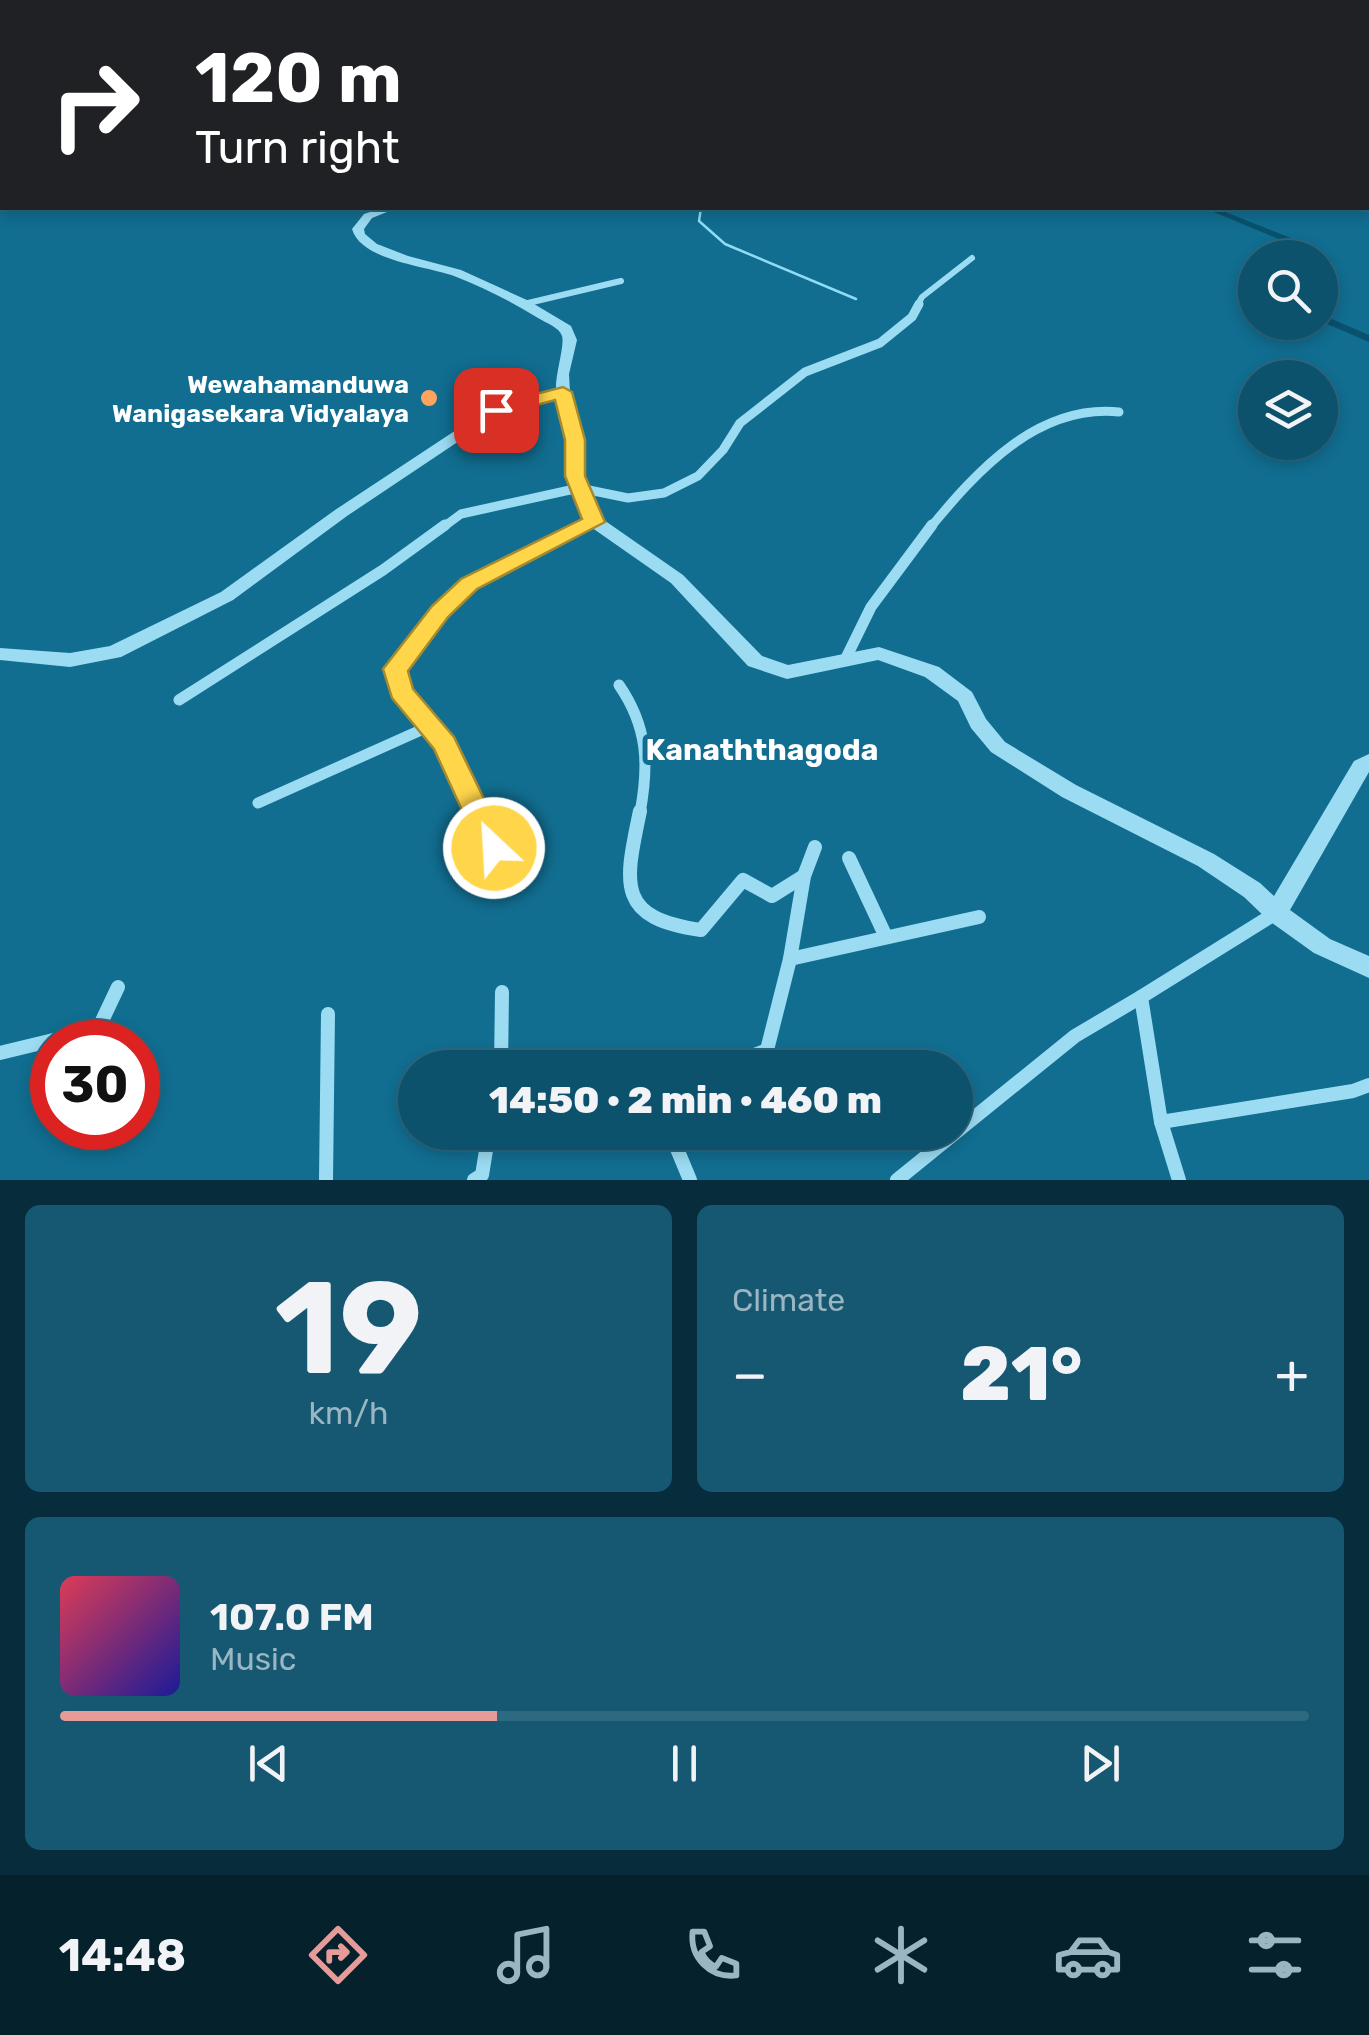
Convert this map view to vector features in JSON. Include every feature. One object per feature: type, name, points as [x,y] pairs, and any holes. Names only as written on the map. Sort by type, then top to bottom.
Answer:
[{"type":"street","points":[[385,210],[368,216],[358,229],[359,236],[372,247],[457,273],[524,304],[566,329],[570,340],[562,374],[563,392],[575,440],[575,476],[594,522],[677,579],[755,661],[788,672],[879,653],[932,672],[965,696],[978,723],[998,747],[1069,790],[1206,860],[1252,890],[1276,914],[1322,946],[1369,967]]},
{"type":"street","points":[[179,700],[383,570],[461,514],[579,488],[628,498],[664,493],[698,476],[723,450],[740,424],[805,372],[880,344],[912,317],[922,297],[972,258]]},
{"type":"street","points":[[524,304],[621,281]]},
{"type":"street","points":[[0,654],[70,660],[114,652],[228,596],[342,512],[496,410],[563,392]]},
{"type":"street","points":[[846,660],[853,637],[902,563],[1008,446],[1093,410],[1119,412]]},
{"type":"street","points":[[494,848],[445,744],[401,692],[396,669],[423,639],[440,611],[469,584],[594,522]]},
{"type":"street","points":[[618,685],[632,702],[647,756],[638,823],[629,855],[630,885],[637,907],[650,921],[681,930],[702,930],[743,880],[772,896],[804,876]]},
{"type":"street","points":[[258,803],[430,726]]},
{"type":"street","points":[[897,1180],[1075,1036],[1276,914],[1361,768],[1369,762]]},
{"type":"street","points":[[766,1050],[790,960],[804,876],[815,848]]},
{"type":"street","points":[[849,858],[886,936]]},
{"type":"street","points":[[790,960],[979,917]]},
{"type":"street","points":[[103,1020],[118,987]]},
{"type":"street","points":[[500,1050],[502,992]]},
{"type":"street","points":[[1141,996],[1161,1122],[1179,1180]]},
{"type":"street","points":[[326,1180],[328,1014]]},
{"type":"street","points":[[0,1053],[30,1048]]},
{"type":"street","points":[[1161,1122],[1352,1092],[1369,1085]]},
{"type":"street","points":[[474,1180],[482,1174],[486,1150]]},
{"type":"street","points":[[678,1150],[690,1180]]},
{"type":"waterway","points":[[701,210],[699,221],[725,244],[856,299]]},
{"type":"waterway","points":[[1213,210],[1288,240]]},
{"type":"waterway","points":[[1338,325],[1369,339]]},
{"type":"place","name":"Wewahamanduwa Wanigasekara Vidyalaya","points":[[429,398]]},
{"type":"district","name":"Kanaththagoda","points":[[762,750]]},
{"type":"route","points":[[494,848],[445,744],[401,692],[396,669],[423,639],[440,611],[469,584],[594,522],[575,476],[578,459],[563,392],[496,410]]}]
